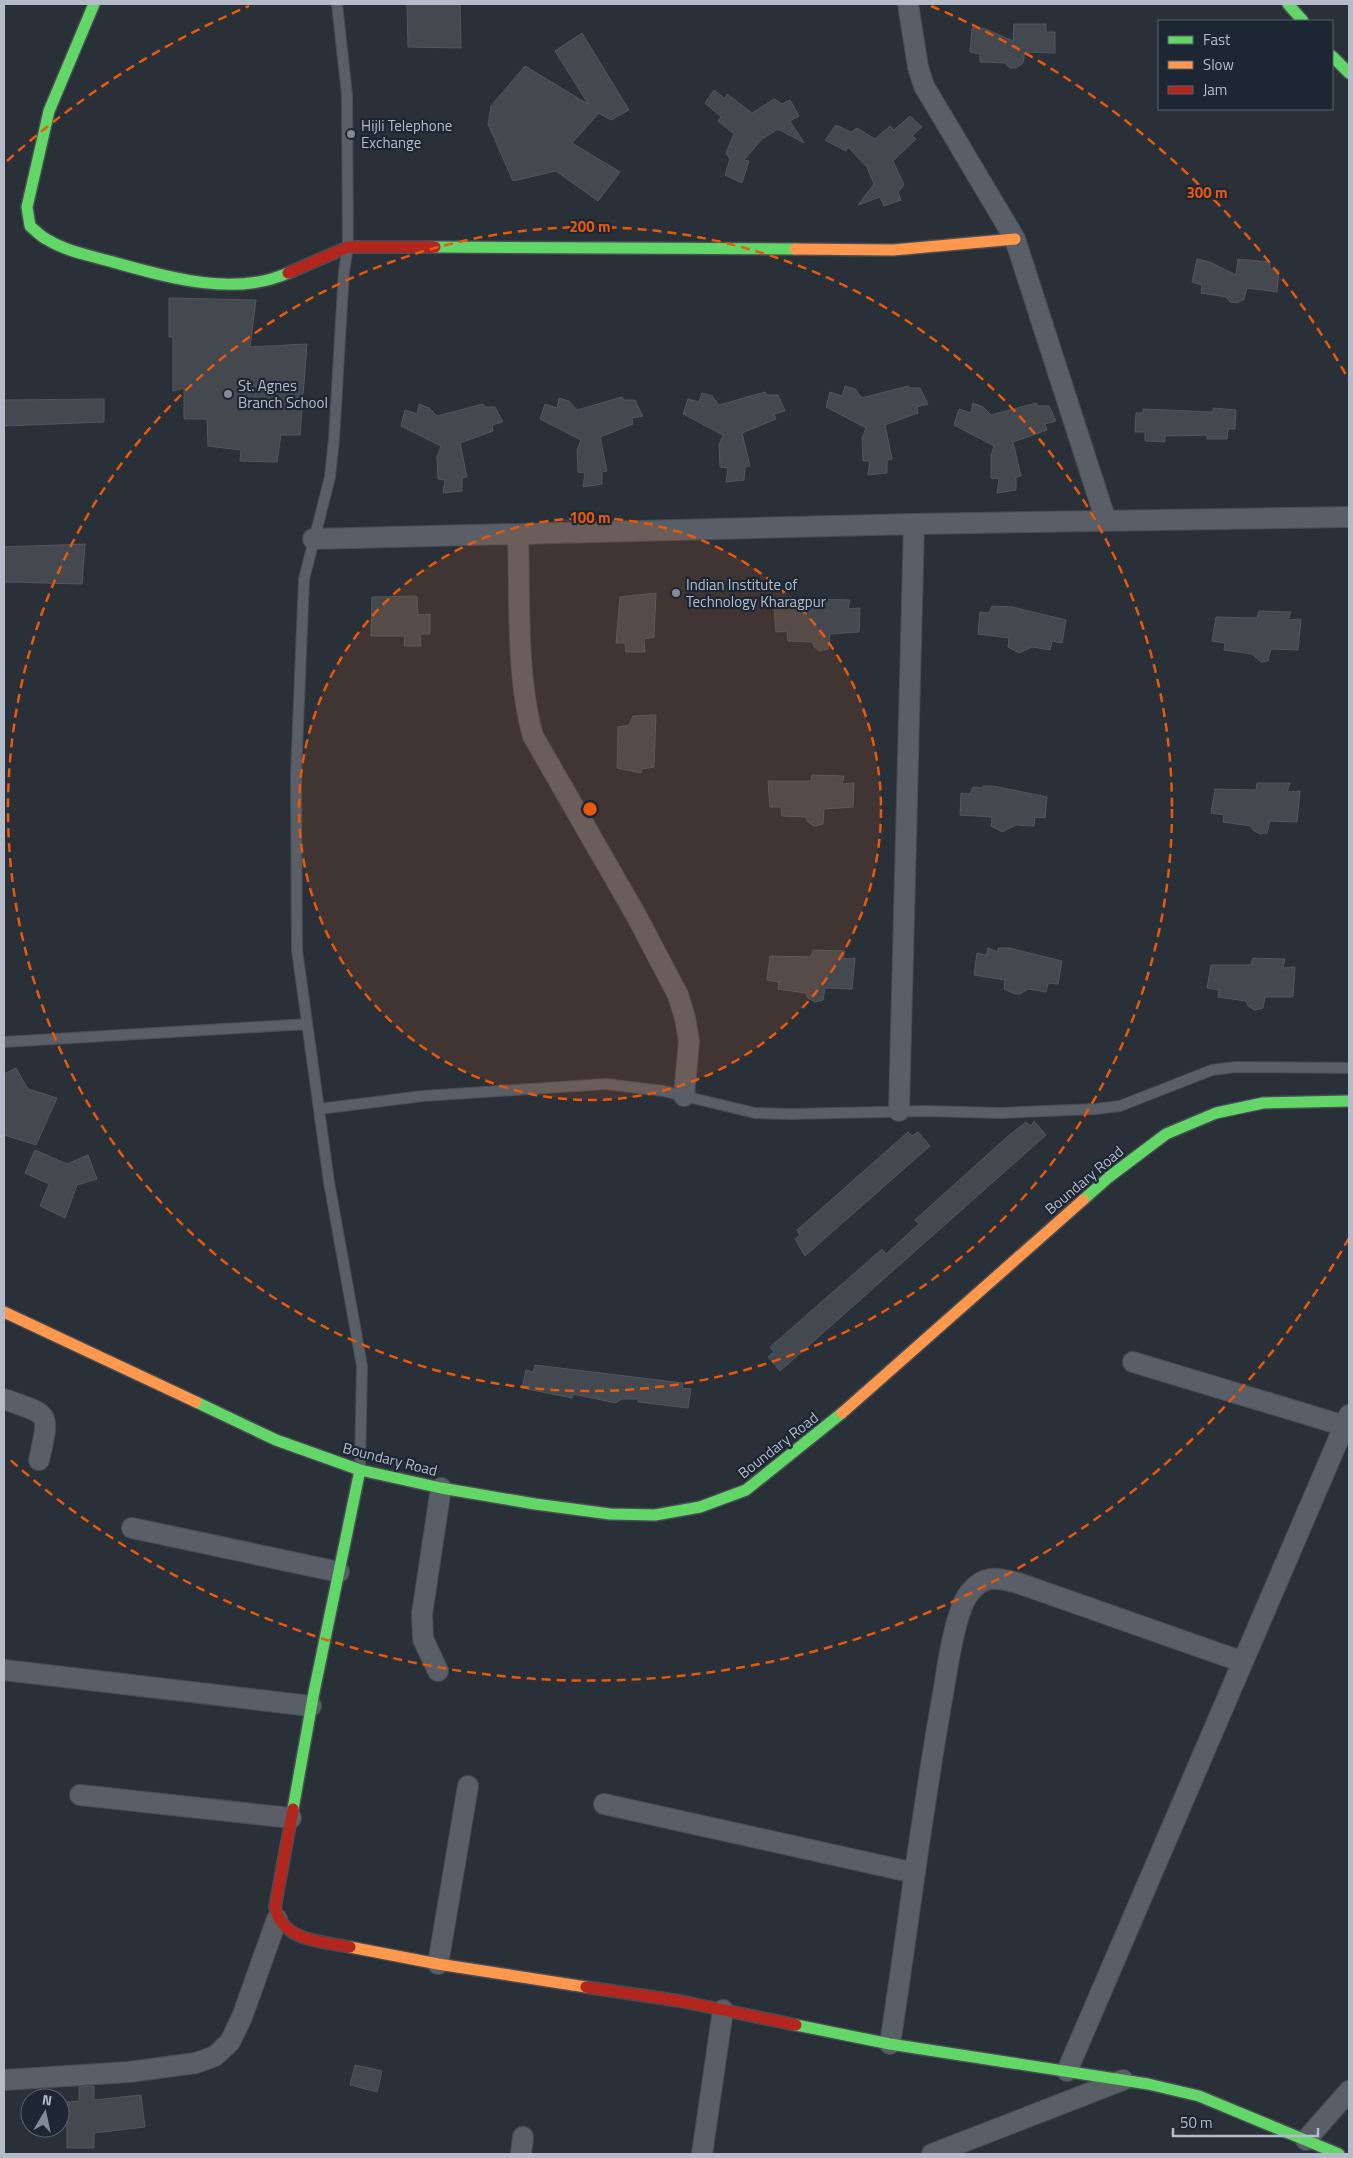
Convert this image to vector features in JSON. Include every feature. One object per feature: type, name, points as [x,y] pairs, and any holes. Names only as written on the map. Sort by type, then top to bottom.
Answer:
[{"type":"street","points":[[94,4],[49,111],[27,207],[30,226],[47,240],[69,250],[162,276],[219,283],[252,283],[284,275],[348,247],[893,250],[1015,239]]},
{"type":"street","points":[[908,4],[918,67],[924,86],[1015,239],[1106,521]]},
{"type":"street","points":[[1288,4],[1302,20]]},
{"type":"street","points":[[1333,57],[1349,73]]},
{"type":"street","points":[[313,539],[914,524],[1349,517]]},
{"type":"street","points":[[899,1112],[914,524]]},
{"type":"street","points":[[518,534],[523,686],[527,716],[533,736],[645,931],[678,995],[689,1041],[684,1096]]},
{"type":"street","name":"Boundary Road","points":[[4,1312],[276,1440],[360,1470],[441,1488],[535,1504],[610,1514],[655,1515],[700,1507],[746,1490],[820,1432],[1109,1177],[1166,1134],[1216,1114],[1263,1103],[1349,1101]]},
{"type":"street","points":[[1067,2071],[1347,1420],[1133,1362]]},
{"type":"street","points":[[4,1399],[40,1412],[44,1418],[47,1425],[39,1460]]},
{"type":"street","points":[[360,1470],[312,1706],[275,1907],[277,1919],[284,1929],[304,1938],[438,1964],[723,2010],[890,2044],[1124,2080],[1199,2096],[1306,2140],[1330,2153]]},
{"type":"street","points":[[438,1671],[422,1639],[422,1614],[441,1488]]},
{"type":"street","points":[[132,1528],[339,1572]]},
{"type":"street","points":[[890,2044],[930,1766],[954,1631],[968,1594],[982,1580],[997,1578],[1018,1583],[1243,1662]]},
{"type":"street","points":[[4,1670],[312,1706]]},
{"type":"street","points":[[438,1964],[468,1786]]},
{"type":"street","points":[[80,1795],[291,1818]]},
{"type":"street","points":[[604,1804],[915,1873]]},
{"type":"street","points":[[4,2080],[130,2072],[196,2063],[215,2056],[230,2042],[242,2016],[277,1919]]},
{"type":"street","points":[[702,2154],[723,2010]]},
{"type":"street","points":[[932,2154],[1124,2080]]},
{"type":"street","points":[[1306,2140],[1349,2091]]},
{"type":"lane","points":[[337,4],[347,95],[348,247],[344,271],[330,476],[304,579],[296,775],[297,950],[329,1182],[362,1366],[360,1470]]},
{"type":"lane","points":[[4,1042],[307,1024]]},
{"type":"lane","points":[[319,1109],[423,1096],[606,1084],[662,1091],[755,1112],[790,1114],[1001,1113],[1096,1110],[1126,1104],[1212,1070],[1235,1067],[1349,1068]]},
{"type":"building","points":[[407,4],[460,4],[461,48],[408,47]]},
{"type":"building","points":[[1014,24],[1046,24],[1046,32],[1055,32],[1055,53],[1025,52],[1023,63],[1016,68],[1010,68],[1005,63],[980,62],[980,54],[970,52],[972,28],[986,29],[1013,41]]},
{"type":"building","points":[[582,33],[629,110],[611,120],[599,113],[572,143],[620,172],[598,201],[556,171],[513,181],[488,124],[491,106],[525,66],[588,104],[555,51]]},
{"type":"building","points":[[714,90],[725,99],[727,94],[752,113],[774,99],[782,104],[790,100],[799,116],[790,121],[804,143],[778,129],[762,139],[744,160],[749,161],[742,183],[725,175],[730,159],[726,153],[734,134],[718,121],[721,117],[705,103]]},
{"type":"building","points":[[910,116],[922,127],[912,136],[916,139],[893,161],[904,185],[898,192],[901,200],[884,206],[880,197],[858,205],[874,184],[867,167],[848,147],[846,151],[825,140],[836,125],[851,132],[857,128],[875,139],[890,126],[894,130]]},
{"type":"building","points":[[1197,259],[1210,262],[1236,275],[1238,259],[1270,262],[1270,269],[1279,270],[1277,292],[1247,288],[1244,299],[1237,303],[1230,302],[1226,297],[1201,293],[1202,285],[1192,282]]},
{"type":"building","points":[[169,298],[256,300],[250,347],[307,344],[300,435],[281,435],[277,462],[240,461],[241,450],[208,446],[207,419],[184,419],[184,388],[173,391],[173,337],[169,337]]},
{"type":"building","points":[[845,386],[855,389],[862,398],[908,386],[910,388],[920,388],[928,404],[917,407],[918,413],[885,425],[892,459],[887,460],[887,473],[868,475],[870,461],[863,461],[862,438],[866,428],[826,407],[830,392],[842,396]]},
{"type":"building","points":[[765,392],[767,395],[778,395],[785,411],[774,414],[776,419],[742,433],[750,466],[745,467],[744,480],[726,482],[728,468],[720,467],[719,445],[723,435],[683,414],[688,399],[699,402],[702,393],[712,396],[719,405]]},
{"type":"building","points":[[622,397],[624,400],[635,400],[643,416],[632,418],[633,424],[600,437],[607,471],[602,472],[602,484],[583,487],[585,473],[578,472],[577,450],[581,440],[540,419],[545,404],[557,408],[559,398],[569,401],[577,410]]},
{"type":"building","points":[[104,399],[104,422],[4,426],[4,400]]},
{"type":"building","points":[[973,403],[983,407],[991,415],[1036,403],[1038,406],[1049,406],[1056,421],[1045,424],[1047,430],[1013,442],[1021,476],[1016,477],[1016,490],[997,493],[999,479],[991,478],[991,456],[994,446],[954,425],[959,409],[971,413]]},
{"type":"building","points":[[419,404],[429,408],[437,416],[483,404],[485,407],[495,407],[503,422],[492,425],[493,431],[460,443],[467,477],[462,478],[462,491],[443,493],[445,480],[438,479],[437,457],[441,446],[401,426],[405,410],[417,414]]},
{"type":"building","points":[[1213,408],[1236,410],[1235,429],[1228,429],[1227,439],[1207,439],[1207,435],[1165,436],[1165,442],[1145,441],[1145,432],[1135,432],[1136,413],[1143,413],[1143,409],[1213,412]]},
{"type":"building","points":[[85,544],[82,584],[4,582],[4,547]]},
{"type":"building","points":[[656,593],[654,637],[644,639],[645,652],[626,652],[625,643],[616,643],[620,597]]},
{"type":"building","points":[[372,597],[417,597],[418,615],[430,614],[430,634],[420,634],[421,646],[404,646],[405,636],[371,636]]},
{"type":"building","points":[[818,599],[850,600],[848,609],[860,608],[859,632],[830,634],[828,649],[820,651],[814,647],[812,642],[788,641],[787,631],[776,632],[774,606],[817,607]]},
{"type":"building","points":[[992,606],[1012,607],[1066,620],[1062,643],[1052,641],[1050,650],[1032,647],[1019,653],[1008,647],[1009,638],[978,634],[980,612],[989,613]]},
{"type":"building","points":[[1259,611],[1291,612],[1288,620],[1301,619],[1298,650],[1271,649],[1268,661],[1261,662],[1252,654],[1224,650],[1225,643],[1212,641],[1216,617],[1257,618]]},
{"type":"building","points":[[656,715],[654,767],[642,769],[641,773],[617,768],[618,727],[629,725],[633,716]]},
{"type":"building","points":[[812,775],[844,776],[842,784],[854,783],[853,807],[824,809],[823,824],[814,826],[808,822],[806,817],[782,816],[781,807],[770,807],[768,781],[811,781]]},
{"type":"building","points":[[1257,783],[1290,783],[1287,792],[1300,791],[1297,822],[1270,821],[1267,833],[1260,834],[1253,830],[1251,826],[1223,822],[1224,815],[1211,813],[1215,789],[1256,790]]},
{"type":"building","points":[[983,786],[993,786],[1047,797],[1045,818],[1035,817],[1034,826],[1016,825],[1002,832],[991,826],[992,817],[960,815],[961,793],[970,794],[973,787],[982,788]]},
{"type":"building","points":[[988,948],[998,952],[998,948],[1009,948],[1062,961],[1058,984],[1048,983],[1046,992],[1028,989],[1020,994],[1015,994],[1004,989],[1005,980],[974,975],[977,953],[986,955]]},
{"type":"building","points":[[813,950],[845,951],[843,959],[855,958],[852,989],[825,988],[823,1000],[815,1002],[808,998],[806,993],[778,989],[779,982],[767,980],[770,956],[811,957]]},
{"type":"building","points":[[1253,958],[1285,959],[1283,968],[1295,967],[1293,997],[1265,997],[1263,1008],[1255,1010],[1248,1006],[1246,1001],[1218,997],[1219,990],[1207,988],[1211,965],[1251,965]]},
{"type":"building","points":[[16,1068],[28,1089],[57,1098],[36,1145],[4,1135],[4,1074]]},
{"type":"building","points":[[1034,1121],[1046,1135],[780,1371],[768,1357],[774,1352],[770,1347],[882,1249],[886,1254],[919,1224],[915,1220],[1007,1137],[1026,1122],[1031,1126]]},
{"type":"building","points":[[908,1132],[912,1136],[918,1132],[930,1146],[805,1256],[795,1239],[800,1235],[797,1230]]},
{"type":"building","points":[[35,1150],[67,1164],[88,1155],[97,1179],[77,1185],[65,1218],[40,1206],[49,1184],[25,1173]]},
{"type":"building","points":[[535,1365],[683,1383],[682,1388],[691,1389],[688,1408],[638,1402],[638,1399],[621,1399],[616,1403],[573,1394],[572,1398],[522,1388],[526,1370],[533,1372]]},
{"type":"building","points":[[355,2065],[382,2071],[377,2092],[350,2085]]},
{"type":"building","points":[[94,2086],[94,2100],[141,2095],[145,2127],[94,2133],[94,2148],[67,2148],[67,2138],[70,2138],[70,2102],[79,2101],[79,2087]]},
{"type":"traffic: fast","points":[[94,4],[49,111],[27,207],[30,226],[45,239],[70,250],[175,278],[198,282],[244,284],[288,273]]},
{"type":"traffic: fast","points":[[1288,4],[1302,20]]},
{"type":"traffic: fast","points":[[1333,57],[1349,73]]},
{"type":"traffic: fast","points":[[435,247],[795,249]]},
{"type":"traffic: fast","points":[[1083,1200],[1109,1177],[1166,1134],[1216,1113],[1263,1103],[1349,1101]]},
{"type":"traffic: fast","points":[[196,1402],[276,1440],[360,1470],[441,1488],[535,1504],[610,1514],[655,1515],[700,1507],[746,1490],[842,1413]]},
{"type":"traffic: fast","points":[[293,1809],[314,1692],[360,1470]]},
{"type":"traffic: fast","points":[[796,2025],[890,2044],[1148,2084],[1199,2096],[1339,2154]]},
{"type":"traffic: slow","points":[[795,249],[893,250],[1015,239]]},
{"type":"traffic: slow","points":[[842,1413],[1083,1200]]},
{"type":"traffic: slow","points":[[4,1312],[196,1402]]},
{"type":"traffic: slow","points":[[350,1947],[438,1964],[586,1987]]},
{"type":"traffic: jam","points":[[288,273],[348,247],[435,247]]},
{"type":"traffic: jam","points":[[293,1809],[275,1907],[279,1919],[286,1927],[305,1938],[350,1947]]},
{"type":"traffic: jam","points":[[586,1987],[680,2001],[796,2025]]},
{"type":"place","name":"Hijli Telephone Exchange","points":[[351,134]]},
{"type":"place","name":"St. Agnes Branch School","points":[[228,394]]},
{"type":"place","name":"Indian Institute of Technology Kharagpur","points":[[676,593]]}]
